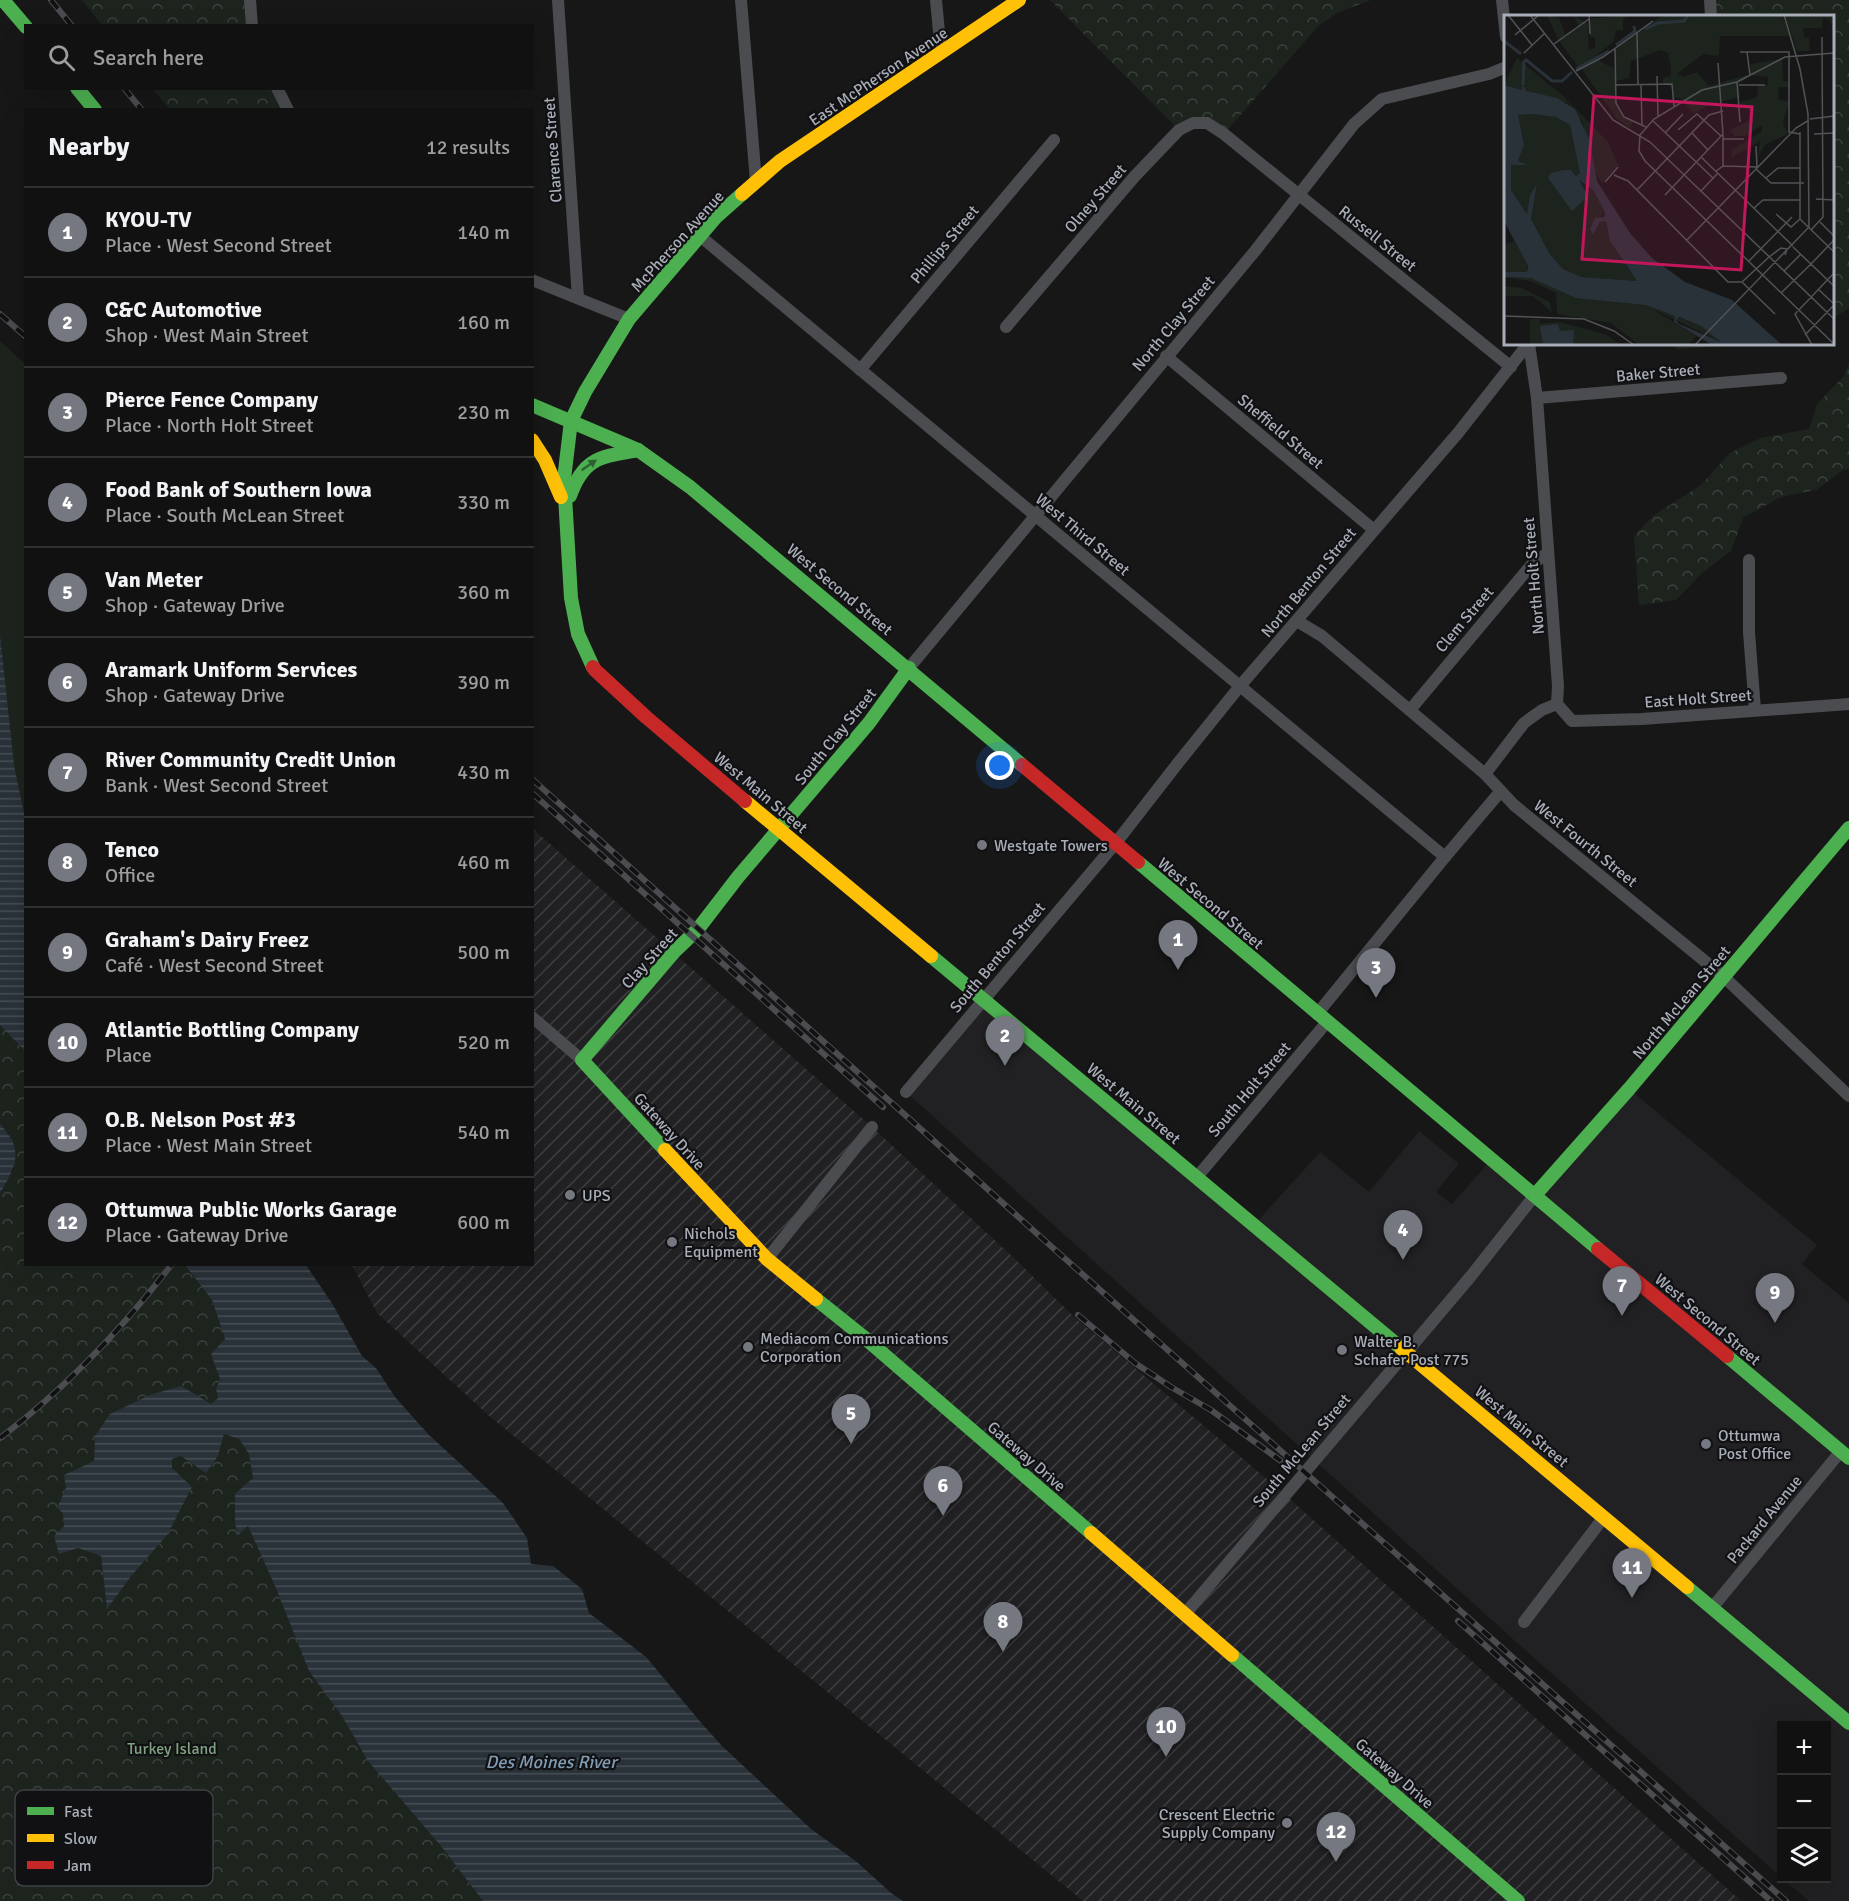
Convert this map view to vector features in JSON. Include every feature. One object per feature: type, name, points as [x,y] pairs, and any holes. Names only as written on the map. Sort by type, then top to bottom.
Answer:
[{"type":"main road","points":[[3,0],[24,25]]},
{"type":"main road","name":"East McPherson Avenue","points":[[756,182],[780,161],[1019,0]]},
{"type":"main road","points":[[79,90],[93,108]]},
{"type":"main road","name":"McPherson Avenue","points":[[571,421],[585,392],[629,319],[716,217],[756,182]]},
{"type":"main road","name":"West Second Street","points":[[534,406],[638,450],[722,511],[1322,1018],[1845,1454]]},
{"type":"main road","name":"West Main Street","points":[[571,421],[564,479],[571,598],[578,634],[596,670],[646,717],[779,829],[1849,1723]]},
{"type":"main road","points":[[534,443],[545,460],[566,509]]},
{"type":"main road","points":[[566,509],[574,479],[582,468],[595,459],[638,450]]},
{"type":"main road","name":"South Clay Street","points":[[738,877],[869,723],[909,668]]},
{"type":"main road","name":"North McLean Street","points":[[1535,1195],[1629,1089],[1849,828]]},
{"type":"main road","name":"Clay Street","points":[[582,1060],[674,952],[698,929],[738,877]]},
{"type":"main road","name":"Gateway Drive","points":[[582,1060],[767,1259],[866,1339],[1518,1901]]},
{"type":"street","points":[[249,0],[252,24]]},
{"type":"street","name":"Clarence Street","points":[[558,0],[578,298]]},
{"type":"street","points":[[741,0],[756,182]]},
{"type":"street","points":[[936,0],[941,53]]},
{"type":"street","points":[[1502,0],[1504,18]]},
{"type":"street","points":[[1710,0],[1711,15]]},
{"type":"street","name":"North Clay Street","points":[[909,668],[1255,251],[1354,124],[1382,99],[1489,74],[1504,68]]},
{"type":"street","points":[[278,90],[287,108]]},
{"type":"street","name":"Olney Street","points":[[1006,327],[1135,176],[1179,130],[1193,123],[1207,123],[1224,134]]},
{"type":"street","name":"Russell Street","points":[[1224,134],[1511,367]]},
{"type":"street","name":"Phillips Street","points":[[860,370],[1054,140]]},
{"type":"street","name":"West Third Street","points":[[700,236],[1445,857]]},
{"type":"street","points":[[534,281],[629,319]]},
{"type":"street","name":"North Benton Street","points":[[1115,844],[1240,686],[1458,433],[1527,345]]},
{"type":"street","name":"North Holt Street","points":[[1528,345],[1537,398],[1558,686],[1557,704]]},
{"type":"street","name":"Sheffield Street","points":[[1166,356],[1374,530]]},
{"type":"street","name":"Baker Street","points":[[1537,398],[1781,378]]},
{"type":"street","name":"Clem Street","points":[[1410,710],[1533,563],[1548,553]]},
{"type":"street","points":[[1749,560],[1749,632],[1755,710]]},
{"type":"street","name":"West Fourth Street","points":[[1298,621],[1322,636],[1485,774],[1514,805],[1723,976],[1849,1096]]},
{"type":"street","points":[[1485,774],[1524,723],[1542,710],[1557,704]]},
{"type":"street","name":"East Holt Street","points":[[1557,704],[1572,721],[1849,704]]},
{"type":"street","points":[[1322,1018],[1445,857],[1500,792]]},
{"type":"street","name":"South Benton Street","points":[[906,1092],[1115,844]]},
{"type":"street","name":"South Holt Street","points":[[1197,1178],[1322,1018]]},
{"type":"street","name":"Gateway Drive","points":[[534,1019],[582,1060]]},
{"type":"street","points":[[767,1259],[872,1127]]},
{"type":"street","name":"South McLean Street","points":[[1185,1614],[1471,1276],[1535,1195]]},
{"type":"street","name":"Packard Avenue","points":[[1712,1608],[1845,1454]]},
{"type":"street","points":[[1524,1622],[1604,1517]]},
{"type":"shaded area","points":[[534,830],[872,1127],[1072,1315],[1273,1484],[1741,1901],[1083,1901],[488,1415],[377,1313],[353,1266],[534,1266]]},
{"type":"shaded area","points":[[983,1000],[1254,1225],[1320,1152],[1369,1192],[1419,1131],[1459,1164],[1436,1192],[1452,1204],[1482,1170],[1490,1157],[1535,1195],[1629,1089],[1817,1245],[1802,1264],[1849,1303],[1849,1901],[1809,1901],[1788,1883],[1831,1883],[1831,1721],[1777,1721],[1777,1873],[1524,1649],[906,1092]]},
{"type":"green space","points":[[82,0],[250,0],[252,24],[101,24]]},
{"type":"green space","points":[[1050,0],[1371,0],[1339,12],[1319,25],[1224,134],[1207,123],[1179,130]]},
{"type":"green space","points":[[1710,0],[1849,0],[1849,308],[1834,317],[1834,15],[1809,15],[1809,13],[1711,15]]},
{"type":"green space","points":[[154,90],[278,90],[287,108],[169,108]]},
{"type":"green space","points":[[0,341],[24,363],[24,817],[0,721]]},
{"type":"green space","points":[[1676,345],[1737,345],[1677,349]]},
{"type":"green space","points":[[1849,363],[1849,469],[1843,470],[1816,490],[1781,497],[1743,518],[1731,551],[1702,573],[1676,600],[1639,605],[1634,536],[1653,516],[1701,485],[1730,453],[1761,438],[1809,429],[1817,404],[1844,376]]},
{"type":"green space","name":"Turkey Island","points":[[0,1025],[24,1050],[24,1266],[186,1266],[212,1300],[225,1340],[211,1354],[220,1379],[216,1389],[218,1398],[211,1404],[95,1436],[94,1461],[66,1488],[57,1508],[63,1513],[64,1527],[60,1554],[78,1548],[101,1556],[107,1608],[132,1575],[172,1468],[172,1459],[181,1456],[218,1456],[224,1434],[239,1439],[249,1454],[253,1478],[238,1534],[248,1526],[309,1671],[342,1716],[368,1761],[441,1846],[483,1901],[0,1901],[0,1193],[14,1169],[9,1134],[0,1124]]},
{"type":"water","points":[[0,635],[14,765],[24,813],[24,1050],[0,1025]]},
{"type":"water","points":[[0,1124],[13,1142],[15,1158],[11,1174],[0,1193]]},
{"type":"water","name":"Des Moines River","points":[[186,1266],[307,1266],[333,1305],[362,1356],[376,1368],[395,1397],[428,1434],[503,1503],[527,1538],[531,1564],[553,1566],[582,1589],[589,1613],[646,1657],[722,1746],[811,1829],[857,1862],[903,1901],[483,1901],[441,1846],[368,1761],[342,1716],[309,1671],[248,1526],[238,1535],[235,1523],[235,1494],[253,1478],[249,1454],[239,1439],[224,1434],[218,1456],[206,1473],[181,1456],[172,1459],[172,1468],[192,1487],[167,1535],[132,1575],[107,1609],[101,1556],[78,1548],[59,1554],[54,1536],[64,1526],[63,1513],[57,1508],[66,1488],[64,1475],[94,1461],[95,1436],[110,1414],[150,1395],[181,1386],[211,1404],[218,1398],[216,1389],[220,1379],[211,1354],[225,1339],[212,1300]]},
{"type":"railway","points":[[51,0],[70,24]]},
{"type":"railway","points":[[126,90],[140,108]]},
{"type":"railway","points":[[0,314],[24,335]]},
{"type":"railway","points":[[534,781],[1034,1231],[1786,1901]]},
{"type":"railway","points":[[534,795],[883,1107]]},
{"type":"railway","points":[[0,1438],[70,1379],[92,1357],[170,1266]]},
{"type":"railway","points":[[1078,1315],[1135,1363],[1211,1410],[1281,1461]]},
{"type":"railway","points":[[1458,1621],[1771,1901]]},
{"type":"traffic: fast","points":[[3,0],[24,25]]},
{"type":"traffic: fast","points":[[79,90],[93,108]]},
{"type":"traffic: fast","points":[[593,667],[578,634],[571,598],[564,479],[571,421],[585,392],[629,319],[716,217],[742,194]]},
{"type":"traffic: fast","points":[[534,406],[638,450],[690,487],[1022,765]]},
{"type":"traffic: fast","points":[[570,496],[581,473],[595,461],[638,450]]},
{"type":"traffic: fast","points":[[665,1150],[582,1060],[674,952],[698,929],[738,877],[869,723],[909,668]]},
{"type":"traffic: fast","points":[[1535,1195],[1629,1089],[1849,828]]},
{"type":"traffic: fast","points":[[1138,862],[1598,1249]]},
{"type":"traffic: fast","points":[[931,956],[1401,1348]]},
{"type":"traffic: fast","points":[[816,1299],[866,1339],[1091,1533]]},
{"type":"traffic: fast","points":[[1727,1356],[1849,1458]]},
{"type":"traffic: fast","points":[[1687,1587],[1849,1723]]},
{"type":"traffic: fast","points":[[1232,1655],[1518,1901]]},
{"type":"traffic: slow","points":[[742,194],[780,161],[1019,0]]},
{"type":"traffic: slow","points":[[534,443],[545,460],[561,497]]},
{"type":"traffic: slow","points":[[745,801],[931,956]]},
{"type":"traffic: slow","points":[[665,1150],[767,1259],[816,1299]]},
{"type":"traffic: slow","points":[[1401,1348],[1687,1587]]},
{"type":"traffic: slow","points":[[1091,1533],[1232,1655]]},
{"type":"traffic: jam","points":[[593,667],[646,717],[745,801]]},
{"type":"traffic: jam","points":[[1022,765],[1138,862]]},
{"type":"traffic: jam","points":[[1598,1249],[1727,1356]]},
{"type":"place","name":"Westgate Towers","points":[[982,845]]},
{"type":"place","name":"KYOU-TV","points":[[1178,970]]},
{"type":"place","name":"Pierce Fence Company","points":[[1376,998]]},
{"type":"place","name":"C&C Automotive","points":[[1005,1066]]},
{"type":"place","name":"UPS","points":[[570,1195]]},
{"type":"place","name":"Nichols Equipment","points":[[672,1242]]},
{"type":"place","name":"Food Bank of Southern Iowa","points":[[1403,1260]]},
{"type":"place","name":"River Community Credit Union","points":[[1622,1316]]},
{"type":"place","name":"Graham's Dairy Freez","points":[[1775,1323]]},
{"type":"place","name":"Mediacom Communications Corporation","points":[[748,1347]]},
{"type":"place","name":"Walter B. Schafer Post 775","points":[[1342,1350]]},
{"type":"place","name":"Van Meter","points":[[851,1444]]},
{"type":"place","name":"Ottumwa Post Office","points":[[1706,1444]]},
{"type":"place","name":"Aramark Uniform Services","points":[[943,1516]]},
{"type":"place","name":"O.B. Nelson Post #3","points":[[1632,1598]]},
{"type":"place","name":"Tenco","points":[[1003,1652]]},
{"type":"place","name":"Atlantic Bottling Company","points":[[1166,1757]]},
{"type":"place","name":"Crescent Electric Supply Company","points":[[1287,1823]]},
{"type":"place","name":"Ottumwa Public Works Garage","points":[[1336,1862]]}]
